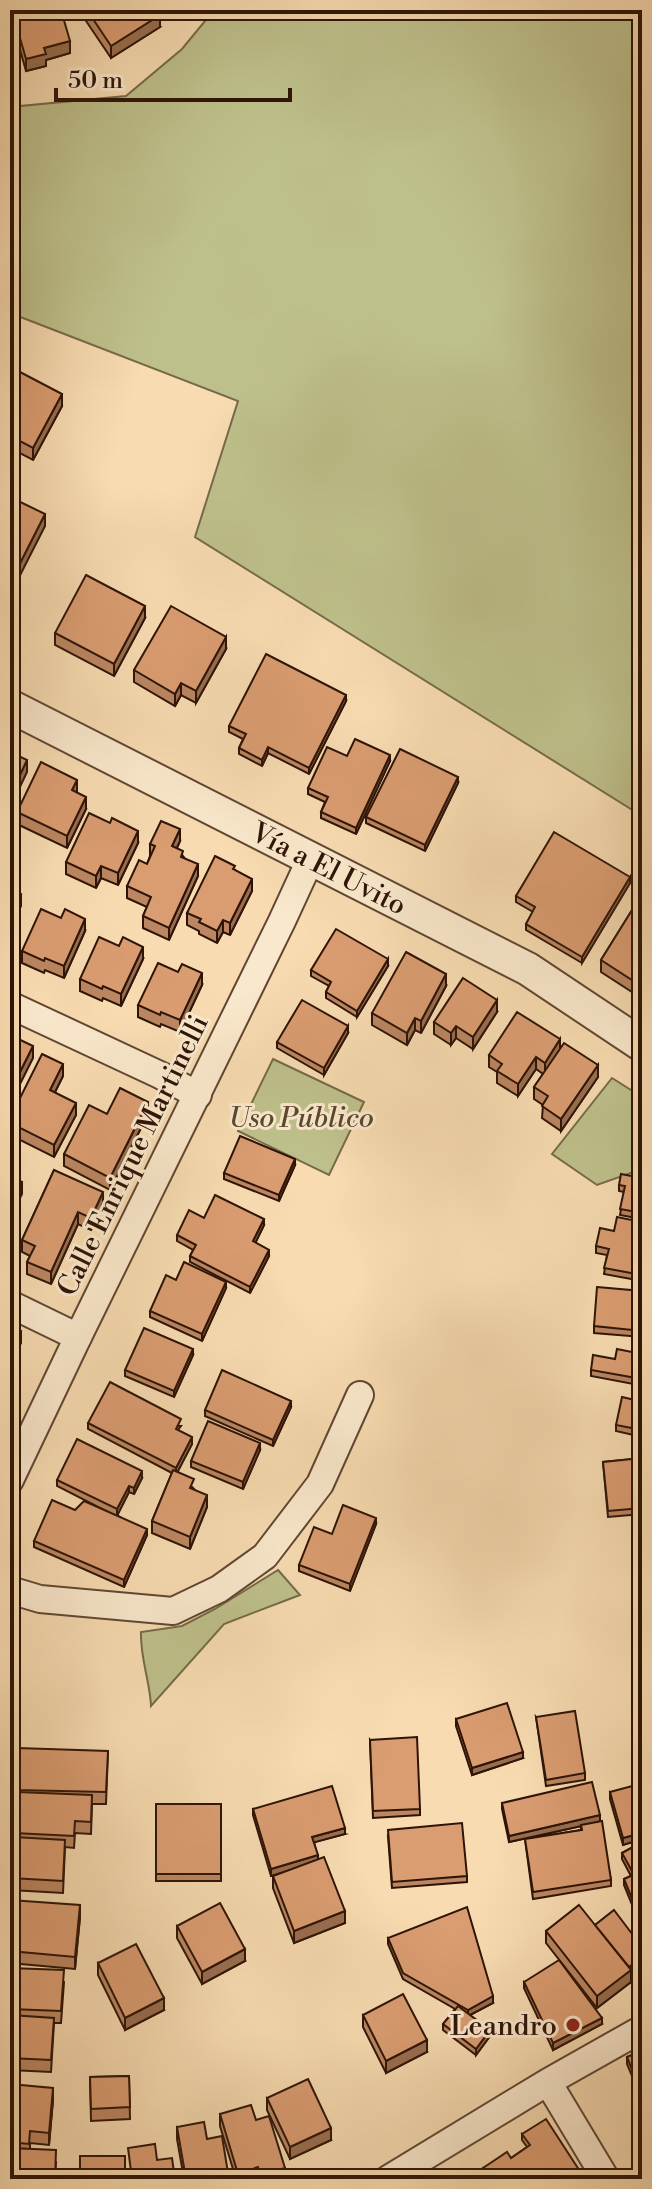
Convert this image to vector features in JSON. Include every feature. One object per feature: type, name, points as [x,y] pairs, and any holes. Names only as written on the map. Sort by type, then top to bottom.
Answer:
[{"type":"street","name":"Vía a El Uvito","points":[[10,706],[528,969],[642,1045]]},
{"type":"street","name":"Calle Enrique Martinelli","points":[[10,1480],[311,858]]},
{"type":"street","points":[[10,1005],[198,1095]]},
{"type":"street","points":[[10,1304],[78,1337]]},
{"type":"street","points":[[10,1590],[40,1599],[173,1611],[219,1589],[265,1556],[320,1484],[360,1395]]},
{"type":"street","points":[[388,2179],[642,2029]]},
{"type":"street","points":[[549,2084],[606,2179]]},
{"type":"green space","points":[[214,10],[642,10],[642,816],[195,537],[238,401],[10,313],[10,107],[126,96],[182,49]]},
{"type":"green space","name":"Uso Público","points":[[273,1059],[364,1102],[329,1175],[238,1131]]},
{"type":"green space","points":[[612,1078],[642,1097],[642,1169],[597,1185],[552,1154]]},
{"type":"green space","points":[[278,1570],[300,1595],[224,1624],[151,1706],[141,1632],[182,1626]]},
{"type":"building","points":[[12,10],[61,10],[70,41],[44,48],[46,54],[26,59]]},
{"type":"building","points":[[87,10],[157,10],[160,15],[111,46]]},
{"type":"building","points":[[20,372],[62,394],[33,448],[10,436],[10,390]]},
{"type":"building","points":[[10,497],[45,514],[10,583]]},
{"type":"building","points":[[86,575],[145,606],[114,664],[55,633]]},
{"type":"building","points":[[171,606],[226,637],[196,691],[181,683],[175,694],[134,670]]},
{"type":"building","points":[[266,654],[346,695],[309,768],[268,747],[262,760],[239,748],[246,734],[229,726]]},
{"type":"building","points":[[355,739],[390,755],[356,828],[321,812],[328,797],[308,788],[327,747],[347,756]]},
{"type":"building","points":[[400,749],[458,777],[425,845],[366,817]]},
{"type":"building","points":[[10,752],[27,760],[10,796]]},
{"type":"building","points":[[41,762],[77,780],[72,790],[86,797],[67,836],[17,812]]},
{"type":"building","points":[[89,813],[110,823],[112,818],[138,831],[118,873],[101,866],[96,876],[66,862]]},
{"type":"building","points":[[161,821],[180,829],[172,846],[183,851],[181,857],[198,864],[169,928],[143,916],[151,897],[127,886],[139,860],[147,864],[155,846],[150,844]]},
{"type":"building","points":[[554,832],[630,877],[582,957],[526,924],[535,907],[516,896]]},
{"type":"building","points":[[215,856],[252,879],[230,923],[223,920],[217,931],[187,913]]},
{"type":"building","points":[[10,874],[16,876],[10,889]]},
{"type":"building","points":[[10,889],[21,894],[10,918]]},
{"type":"building","points":[[642,894],[642,964],[632,980],[601,960]]},
{"type":"building","points":[[41,909],[61,918],[65,909],[85,919],[64,966],[22,951]]},
{"type":"building","points":[[336,929],[388,959],[357,1011],[326,992],[331,982],[311,970]]},
{"type":"building","points":[[99,937],[119,946],[123,937],[143,947],[121,994],[80,979]]},
{"type":"building","points":[[406,952],[446,974],[421,1021],[415,1018],[407,1033],[372,1013]]},
{"type":"building","points":[[158,963],[178,972],[182,964],[202,973],[180,1020],[138,1005]]},
{"type":"building","points":[[463,978],[497,1000],[473,1037],[456,1026],[451,1033],[434,1022]]},
{"type":"building","points":[[302,1000],[348,1026],[324,1068],[277,1042]]},
{"type":"building","points":[[517,1012],[560,1039],[545,1063],[536,1057],[518,1084],[497,1071],[502,1064],[489,1055]]},
{"type":"building","points":[[10,1035],[33,1046],[10,1092]]},
{"type":"building","points":[[564,1043],[598,1065],[561,1119],[542,1106],[548,1096],[534,1087]]},
{"type":"building","points":[[42,1054],[63,1064],[50,1090],[76,1103],[54,1145],[10,1123]]},
{"type":"building","points":[[120,1088],[148,1102],[110,1178],[64,1154],[89,1105],[107,1114]]},
{"type":"building","points":[[240,1136],[295,1159],[279,1195],[224,1173]]},
{"type":"building","points":[[54,1170],[103,1192],[91,1218],[78,1212],[51,1272],[27,1262],[35,1246],[22,1240]]},
{"type":"building","points":[[621,1174],[642,1178],[642,1213],[620,1209],[625,1186],[619,1185]]},
{"type":"building","points":[[10,1176],[22,1182],[10,1206]]},
{"type":"building","points":[[215,1195],[264,1219],[253,1241],[269,1250],[250,1287],[190,1256],[196,1245],[177,1235],[189,1210],[204,1218]]},
{"type":"building","points":[[617,1217],[642,1222],[642,1275],[604,1268],[609,1249],[596,1246],[600,1228],[614,1231]]},
{"type":"building","points":[[184,1262],[226,1282],[202,1334],[150,1311],[166,1275],[176,1280]]},
{"type":"building","points":[[597,1287],[642,1291],[642,1331],[594,1326]]},
{"type":"building","points":[[10,1326],[21,1331],[10,1354]]},
{"type":"building","points":[[144,1328],[193,1349],[174,1391],[125,1370]]},
{"type":"building","points":[[617,1349],[642,1354],[642,1379],[591,1370],[593,1355],[615,1359]]},
{"type":"building","points":[[222,1370],[291,1401],[273,1440],[205,1410]]},
{"type":"building","points":[[110,1382],[181,1419],[176,1429],[192,1437],[176,1468],[88,1423]]},
{"type":"building","points":[[639,1382],[642,1383],[642,1430],[616,1425],[622,1397],[635,1400]]},
{"type":"building","points":[[208,1421],[260,1443],[243,1482],[191,1461]]},
{"type":"building","points":[[77,1439],[142,1471],[134,1488],[129,1486],[117,1509],[57,1480]]},
{"type":"building","points":[[642,1458],[642,1508],[608,1511],[603,1462]]},
{"type":"building","points":[[173,1470],[194,1479],[190,1488],[207,1495],[190,1537],[152,1521]]},
{"type":"building","points":[[52,1500],[75,1510],[84,1501],[147,1529],[124,1580],[34,1541]]},
{"type":"building","points":[[343,1505],[376,1518],[350,1584],[299,1565],[314,1527],[332,1534]]},
{"type":"building","points":[[507,1703],[523,1752],[472,1768],[456,1719]]},
{"type":"building","points":[[575,1711],[585,1773],[546,1780],[536,1717]]},
{"type":"building","points":[[417,1737],[420,1809],[373,1811],[370,1740]]},
{"type":"building","points":[[17,1748],[108,1751],[106,1792],[16,1790],[16,1784],[10,1784],[10,1756],[17,1757]]},
{"type":"building","points":[[642,1753],[642,1793],[632,1756]]},
{"type":"building","points":[[592,1782],[600,1815],[509,1836],[502,1803]]},
{"type":"building","points":[[636,1785],[642,1805],[642,1833],[623,1838],[610,1792]]},
{"type":"building","points":[[332,1786],[345,1828],[312,1837],[318,1855],[271,1869],[253,1809]]},
{"type":"building","points":[[17,1792],[92,1795],[91,1822],[75,1821],[74,1836],[14,1833]]},
{"type":"building","points":[[156,1804],[221,1804],[221,1874],[156,1874]]},
{"type":"building","points":[[602,1821],[611,1880],[533,1892],[525,1839],[582,1830],[581,1825]]},
{"type":"building","points":[[462,1823],[467,1876],[392,1882],[388,1830]]},
{"type":"building","points":[[14,1837],[65,1840],[63,1881],[11,1878]]},
{"type":"building","points":[[642,1842],[642,1868],[633,1873],[622,1853]]},
{"type":"building","points":[[324,1857],[345,1911],[294,1931],[273,1876]]},
{"type":"building","points":[[642,1871],[642,1923],[624,1879]]},
{"type":"building","points":[[10,1900],[80,1905],[75,1957],[10,1951]]},
{"type":"building","points":[[220,1903],[245,1949],[202,1972],[177,1926]]},
{"type":"building","points":[[579,1905],[631,1970],[597,1996],[546,1931]]},
{"type":"building","points":[[467,1907],[493,1996],[468,2010],[403,1973],[388,1938]]},
{"type":"building","points":[[614,1910],[642,1947],[642,1957],[629,1967],[595,1925]]},
{"type":"building","points":[[136,1944],[164,1998],[125,2018],[98,1963]]},
{"type":"building","points":[[559,1960],[602,2018],[553,2043],[524,1982]]},
{"type":"building","points":[[10,1968],[64,1970],[61,2011],[10,2009]]},
{"type":"building","points":[[403,1994],[427,2040],[386,2061],[363,2015]]},
{"type":"building","points":[[458,2006],[490,2030],[476,2049],[443,2024]]},
{"type":"building","points":[[10,2015],[54,2018],[51,2060],[10,2058]]},
{"type":"building","points":[[642,2051],[642,2094],[627,2057]]},
{"type":"building","points":[[129,2076],[130,2107],[91,2109],[90,2077]]},
{"type":"building","points":[[308,2079],[331,2128],[290,2147],[267,2098]]},
{"type":"building","points":[[10,2084],[53,2088],[49,2133],[30,2131],[29,2144],[10,2142]]},
{"type":"building","points":[[251,2105],[256,2120],[269,2116],[285,2168],[260,2175],[258,2167],[238,2174],[220,2114]]},
{"type":"building","points":[[546,2119],[585,2179],[490,2179],[483,2168],[507,2152],[511,2158],[530,2145],[522,2134]]},
{"type":"building","points":[[204,2122],[207,2139],[222,2136],[229,2179],[186,2179],[177,2127]]},
{"type":"building","points":[[155,2144],[157,2160],[172,2158],[175,2179],[132,2179],[128,2148]]},
{"type":"building","points":[[10,2148],[56,2150],[55,2179],[10,2179]]},
{"type":"building","points":[[80,2156],[125,2156],[125,2179],[80,2179]]},
{"type":"waterway","points":[[623,10],[642,22]]},
{"type":"place","name":"Leandro","points":[[573,2025]]}]
